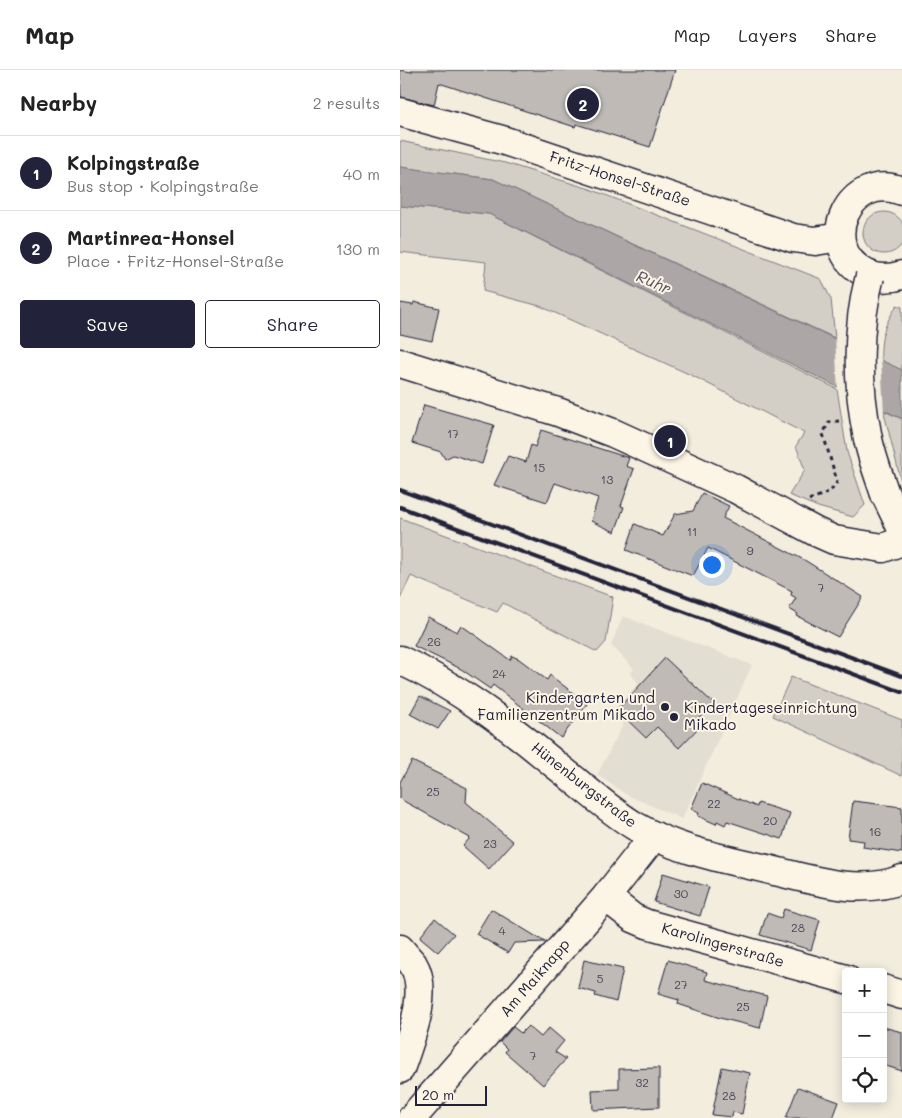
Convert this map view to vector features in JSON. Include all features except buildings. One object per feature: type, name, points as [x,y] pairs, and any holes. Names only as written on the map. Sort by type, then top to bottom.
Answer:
[{"type":"street","name":"Fritz-Honsel-Straße","points":[[400,112],[502,140],[793,238],[815,241],[840,237]]},
{"type":"street","points":[[900,183],[875,189],[856,198],[846,209],[841,222],[840,237],[849,260],[870,276],[882,278],[902,275]]},
{"type":"street","points":[[870,276],[861,318],[860,362],[868,439],[885,494],[902,529]]},
{"type":"street","points":[[400,363],[558,412],[613,433],[736,489],[822,535],[852,544],[883,548],[902,541]]},
{"type":"street","name":"Hünenburgstraße","points":[[400,660],[476,703],[617,814],[654,836],[693,851],[814,881],[880,886],[902,879]]},
{"type":"street","name":"Am Maiknapp","points":[[412,1118],[606,896],[654,836]]},
{"type":"street","name":"Karolingerstraße","points":[[606,896],[633,918],[647,924],[842,978]]},
{"type":"street","points":[[400,949],[413,964],[420,987],[414,1025],[400,1068]]},
{"type":"street","points":[[887,990],[902,995]]},
{"type":"path","points":[[786,517],[800,505],[832,490],[836,486],[837,480],[823,434],[830,422],[841,421]]},
{"type":"shaded area","points":[[400,141],[505,163],[590,189],[821,279],[831,299],[835,338],[493,179],[400,167]]},
{"type":"shaded area","points":[[400,206],[489,214],[837,389],[847,452],[865,505],[853,517],[818,507],[789,495],[805,470],[796,446],[804,433],[693,376],[540,306],[483,291],[486,262],[400,252]]},
{"type":"shaded area","points":[[884,212],[899,218],[905,233],[899,248],[884,254],[869,248],[863,233],[869,218]]},
{"type":"shaded area","points":[[897,305],[902,307],[902,370],[881,361],[881,345],[884,332]]},
{"type":"shaded area","points":[[884,411],[902,419],[902,485],[885,417]]},
{"type":"shaded area","points":[[400,518],[613,597],[606,642],[597,652],[503,603],[497,612],[411,576],[400,599]]},
{"type":"shaded area","name":"Kindertageseinrichtung Mikado","points":[[623,616],[752,665],[682,819],[629,796],[597,775],[624,723],[613,711],[639,683],[630,674],[634,669],[611,645]]},
{"type":"shaded area","points":[[791,677],[902,720],[902,776],[773,716]]},
{"type":"water","name":"Ruhr","points":[[400,167],[493,179],[902,370],[902,419],[489,214],[400,206]]},
{"type":"pier","points":[[835,336],[881,358],[884,414],[838,392]]},
{"type":"railway","points":[[400,490],[902,676]]},
{"type":"railway","points":[[400,507],[902,692]]},
{"type":"place","name":"Martinrea-Honsel","points":[[583,104]]},
{"type":"place","name":"Kolpingstraße","points":[[670,441]]},
{"type":"place","name":"Kindergarten und Familienzentrum Mikado","points":[[665,707]]},
{"type":"place","name":"Kindertageseinrichtung Mikado","points":[[674,717]]}]
